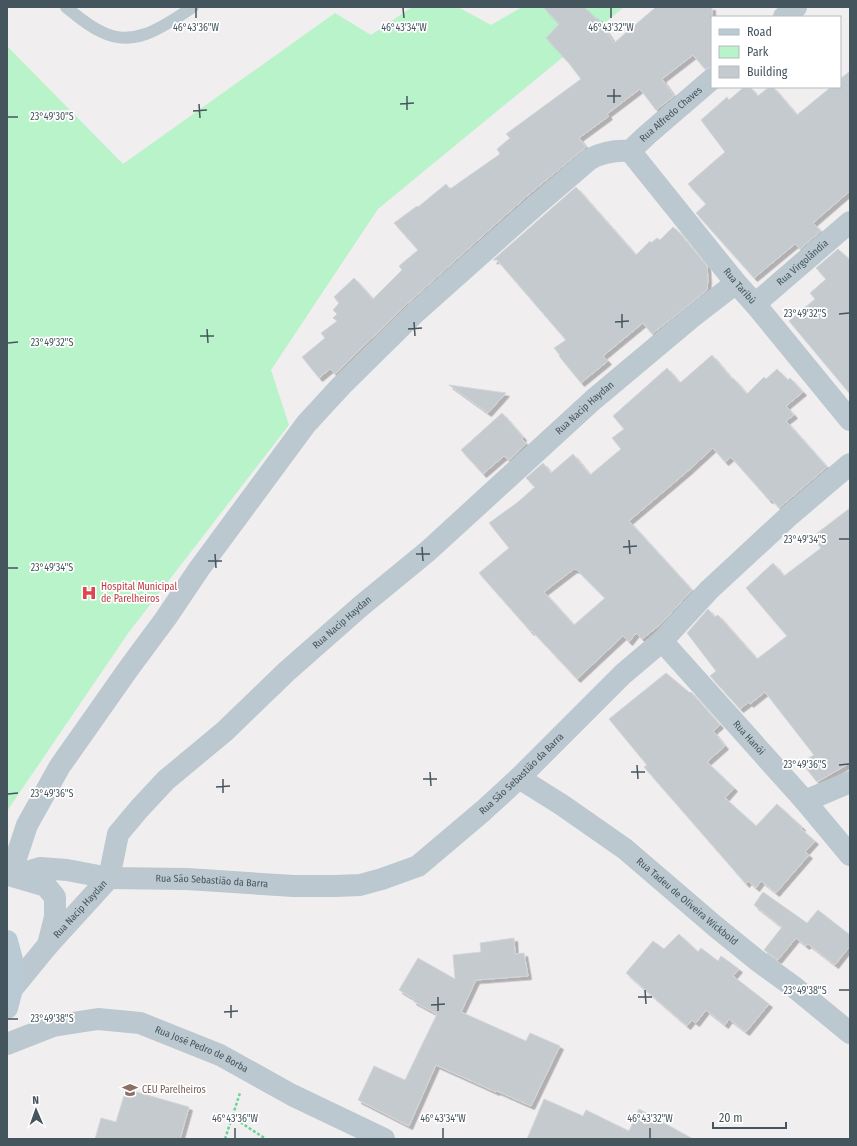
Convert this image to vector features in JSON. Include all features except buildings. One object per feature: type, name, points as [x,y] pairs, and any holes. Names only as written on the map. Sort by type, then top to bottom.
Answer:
[{"type":"main road","points":[[7,941],[12,960],[10,999]]},
{"type":"street","points":[[785,16],[796,7]]},
{"type":"street","name":"Rua Alfredo Chaves","points":[[630,151],[711,80]]},
{"type":"street","points":[[48,945],[56,917],[55,897],[46,886],[10,877],[27,825],[60,766],[166,618],[199,569],[306,424],[341,386],[416,312],[569,176],[590,160],[600,153],[630,151]]},
{"type":"street","name":"Rua Taribú","points":[[630,151],[736,284],[755,304],[850,420]]},
{"type":"street","name":"Rua Virgolândia","points":[[755,304],[850,222]]},
{"type":"street","name":"Rua Nacip Haydan","points":[[10,999],[48,945],[109,878],[118,834],[166,780],[225,731],[286,672],[361,606],[428,551],[593,400],[692,317],[736,284]]},
{"type":"street","name":"Rua São Sebastião da Barra","points":[[10,877],[40,868],[67,870],[109,878],[187,879],[293,886],[360,885],[418,866],[471,822],[519,778],[618,679],[662,641],[709,590],[790,515],[850,464]]},
{"type":"street","name":"Rua Hanói","points":[[662,641],[805,801],[850,855]]},
{"type":"street","name":"Rua Tadeu de Oliveira Wickbold","points":[[519,778],[568,809],[625,849],[716,928],[794,987],[850,1033]]},
{"type":"street","points":[[805,801],[850,782]]},
{"type":"street","name":"Rua José Pedro de Borba","points":[[7,1044],[53,1026],[98,1019],[140,1023],[220,1055],[292,1094],[384,1139]]},
{"type":"lane","points":[[66,7],[87,24],[102,33],[123,39],[148,34],[192,7]]},
{"type":"path","points":[[225,1139],[248,1070]]},
{"type":"path","points":[[232,1117],[266,1139]]},
{"type":"green space","name":"Hospital Municipal de Parelheiros","points":[[412,7],[458,7],[491,25],[522,7],[624,7],[378,209],[271,370],[289,425],[129,632],[7,811],[7,46],[123,164],[335,13],[371,35]]},
{"type":"place","name":"Hospital Municipal de Parelheiros","points":[[89,593]]},
{"type":"place","name":"CEU Parelheiros","points":[[130,1090]]}]
